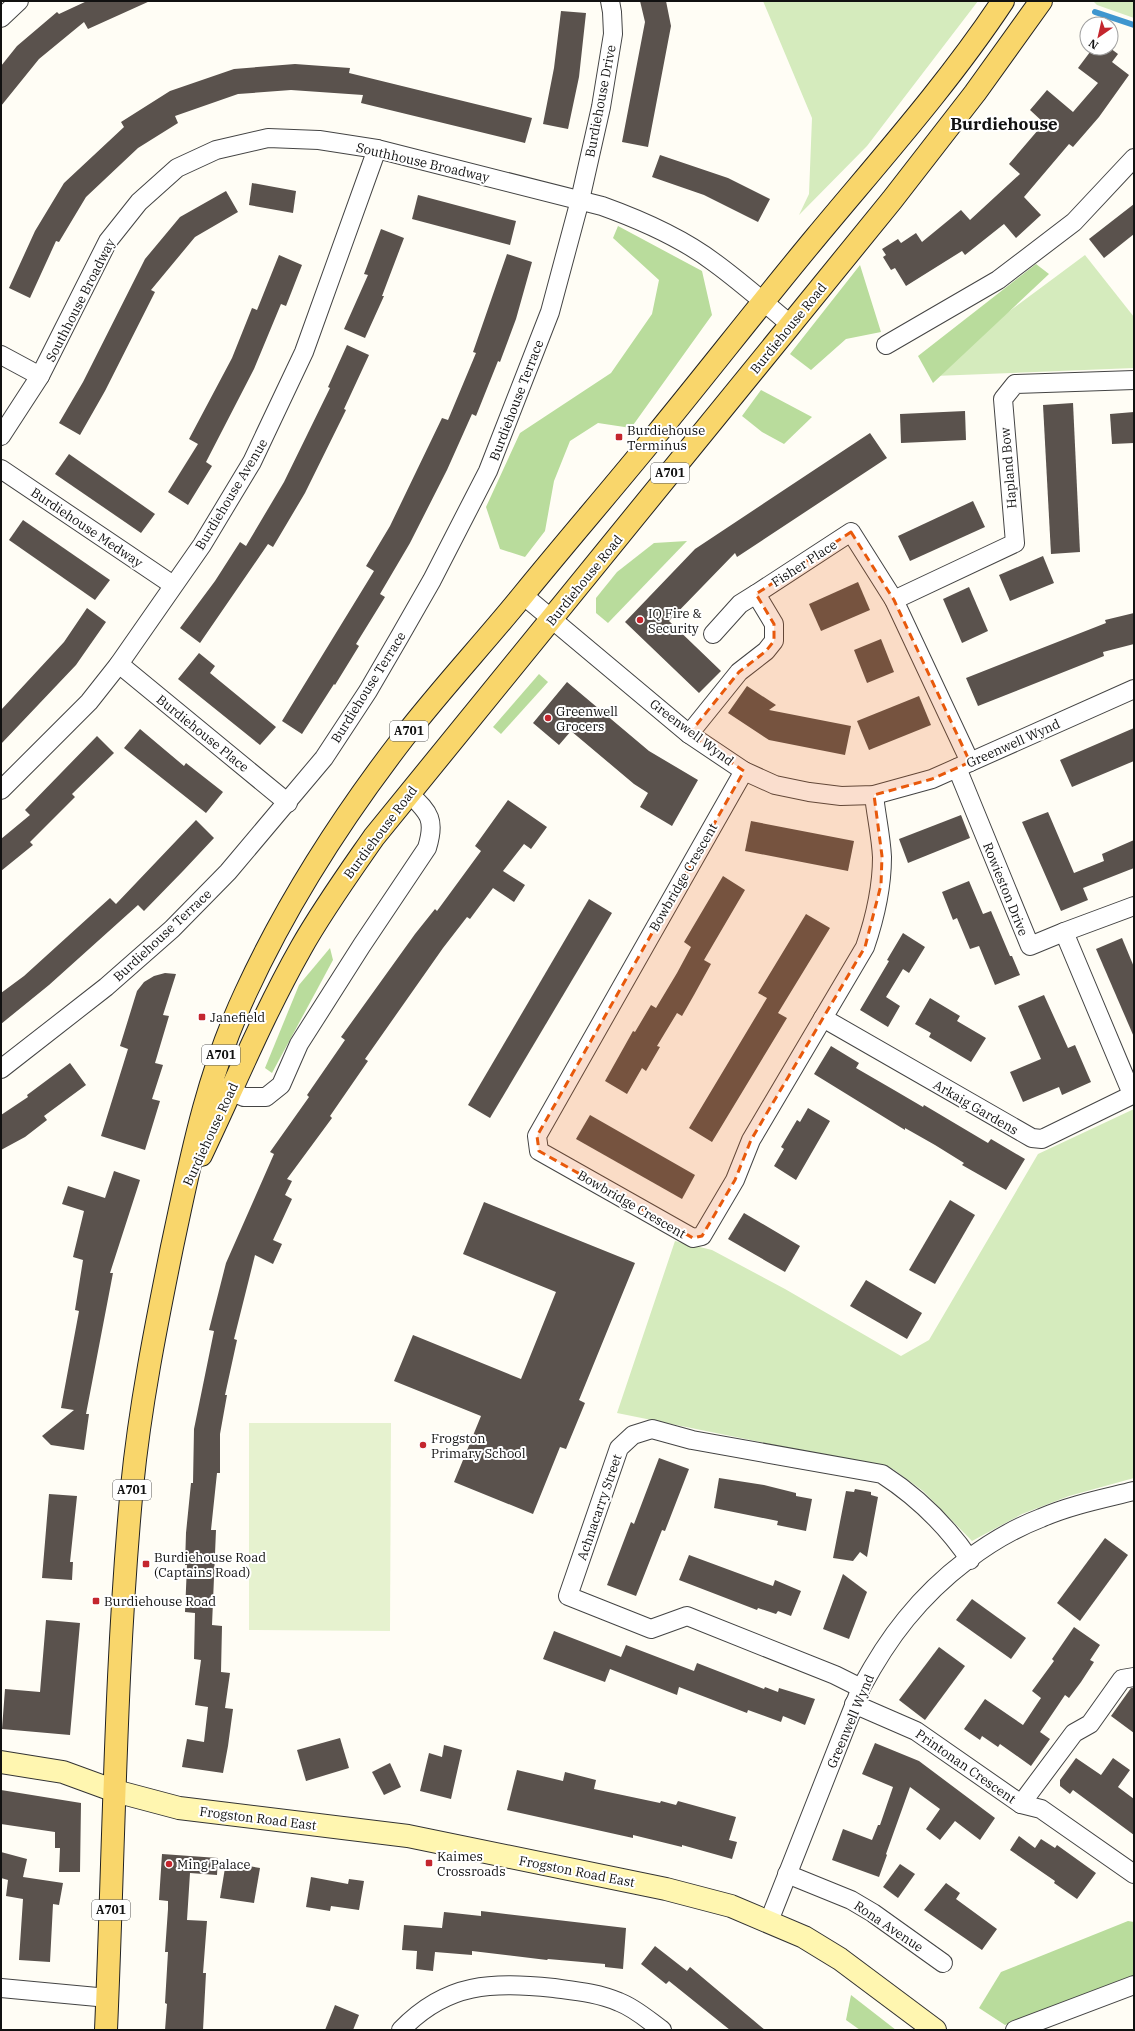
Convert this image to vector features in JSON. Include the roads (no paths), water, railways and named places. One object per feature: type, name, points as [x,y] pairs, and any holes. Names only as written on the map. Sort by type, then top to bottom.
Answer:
[{"type":"main road","name":"Burdiehouse Road","points":[[114,1791],[132,1484],[150,1362],[182,1194],[210,1082],[245,994],[312,868],[359,797],[408,732],[655,437],[763,301],[952,71],[1003,1]]},
{"type":"main road","name":"Burdiehouse Road","points":[[182,1194],[272,1002],[301,947],[338,888],[409,793],[791,326],[975,93],[1041,1]]},
{"type":"main road","name":"Frogston Road East","points":[[1,1762],[63,1772],[114,1791],[179,1808],[408,1836],[666,1889],[731,1906],[804,1937],[840,1959],[935,2030]]},
{"type":"main road","name":"A701","points":[[106,2030],[114,1791]]},
{"type":"street","points":[[1,18],[19,1]]},
{"type":"street","name":"Burdiehouse Drive","points":[[580,200],[610,56],[613,34],[610,1]]},
{"type":"street","name":"Southhouse Broadway","points":[[1,436],[40,376],[108,241],[139,202],[178,168],[216,150],[268,138],[319,140],[377,149],[580,200],[625,214],[659,230],[713,262],[763,301],[791,326]]},
{"type":"street","name":"Burdiehouse Avenue","points":[[1,790],[88,702],[119,664],[202,545],[252,462],[304,352],[377,149]]},
{"type":"street","points":[[886,345],[998,280],[1074,222],[1134,158]]},
{"type":"street","name":"Burdiehouse Terrace","points":[[1,1068],[106,987],[172,929],[228,872],[288,803],[324,758],[368,692],[432,580],[488,471],[550,312],[580,200]]},
{"type":"street","points":[[1,355],[40,376]]},
{"type":"street","name":"Hapland Bow","points":[[894,600],[1014,543],[1003,399],[1015,384],[1134,380]]},
{"type":"street","name":"Burdiehouse Medway","points":[[1,468],[173,585]]},
{"type":"street","name":"Fisher Place","points":[[713,634],[740,604],[851,532],[894,600]]},
{"type":"street","points":[[690,734],[739,672],[766,652],[774,641],[774,624],[756,594]]},
{"type":"street","name":"Greenwell Wynd","points":[[523,595],[690,734],[744,771],[775,784],[809,792],[841,796],[874,795],[932,779],[1134,689]]},
{"type":"street","points":[[894,600],[964,765]]},
{"type":"street","name":"Burdiehouse Place","points":[[119,664],[288,803]]},
{"type":"street","name":"Rowieston Drive","points":[[964,765],[1030,946],[1064,932]]},
{"type":"street","name":"Bowbridge Crescent","points":[[744,771],[536,1136],[539,1151],[693,1238],[702,1236],[735,1180],[751,1140],[865,947],[874,921],[881,885],[882,856],[874,795]]},
{"type":"street","points":[[210,1082],[244,1097],[266,1097],[281,1085],[299,1044],[362,945],[427,848],[432,831],[426,810],[409,793]]},
{"type":"street","points":[[1133,1094],[1064,932],[1134,906]]},
{"type":"street","name":"Arkaig Gardens","points":[[823,1018],[1032,1138],[1042,1139],[1133,1094]]},
{"type":"street","name":"Achnacarry Street","points":[[858,1696],[835,1675],[687,1616],[652,1629],[568,1596],[619,1448],[633,1435],[652,1430],[692,1440],[882,1474],[907,1490],[957,1541],[970,1560]]},
{"type":"street","name":"Greenwell Wynd","points":[[769,1921],[858,1696],[881,1653],[905,1619],[928,1594],[970,1560],[1009,1533],[1039,1518],[1071,1506],[1134,1491]]},
{"type":"street","points":[[1021,1804],[1074,1733],[1090,1724],[1122,1679],[1134,1677]]},
{"type":"street","name":"Printonan Crescent","points":[[858,1696],[916,1731],[1021,1804],[1041,1809],[1134,1874]]},
{"type":"street","name":"Rona Avenue","points":[[788,1874],[851,1900],[873,1913],[943,1963]]},
{"type":"street","points":[[401,2030],[431,2005],[447,1996],[463,1990],[490,1985],[543,1987],[586,1992],[632,2008],[662,2030]]},
{"type":"street","points":[[1015,2030],[1134,1985]]},
{"type":"street","points":[[1,1988],[108,1998]]},
{"type":"waterway","points":[[1095,12],[1134,25]]},
{"type":"place","name":"Burdiehouse Terminus","points":[[619,437]]},
{"type":"place","name":"IQ Fire & Security","points":[[640,620]]},
{"type":"place","name":"Greenwell Grocers","points":[[548,718]]},
{"type":"place","name":"Janefield","points":[[202,1017]]},
{"type":"place","name":"Frogston Primary School","points":[[423,1445]]},
{"type":"place","name":"Burdiehouse Road (Captains Road)","points":[[146,1564]]},
{"type":"place","name":"Burdiehouse Road","points":[[96,1601]]},
{"type":"place","name":"Kaimes Crossroads","points":[[429,1863]]},
{"type":"place","name":"Ming Palace","points":[[169,1864]]},
{"type":"district","name":"Burdiehouse","points":[[1004,124]]}]
